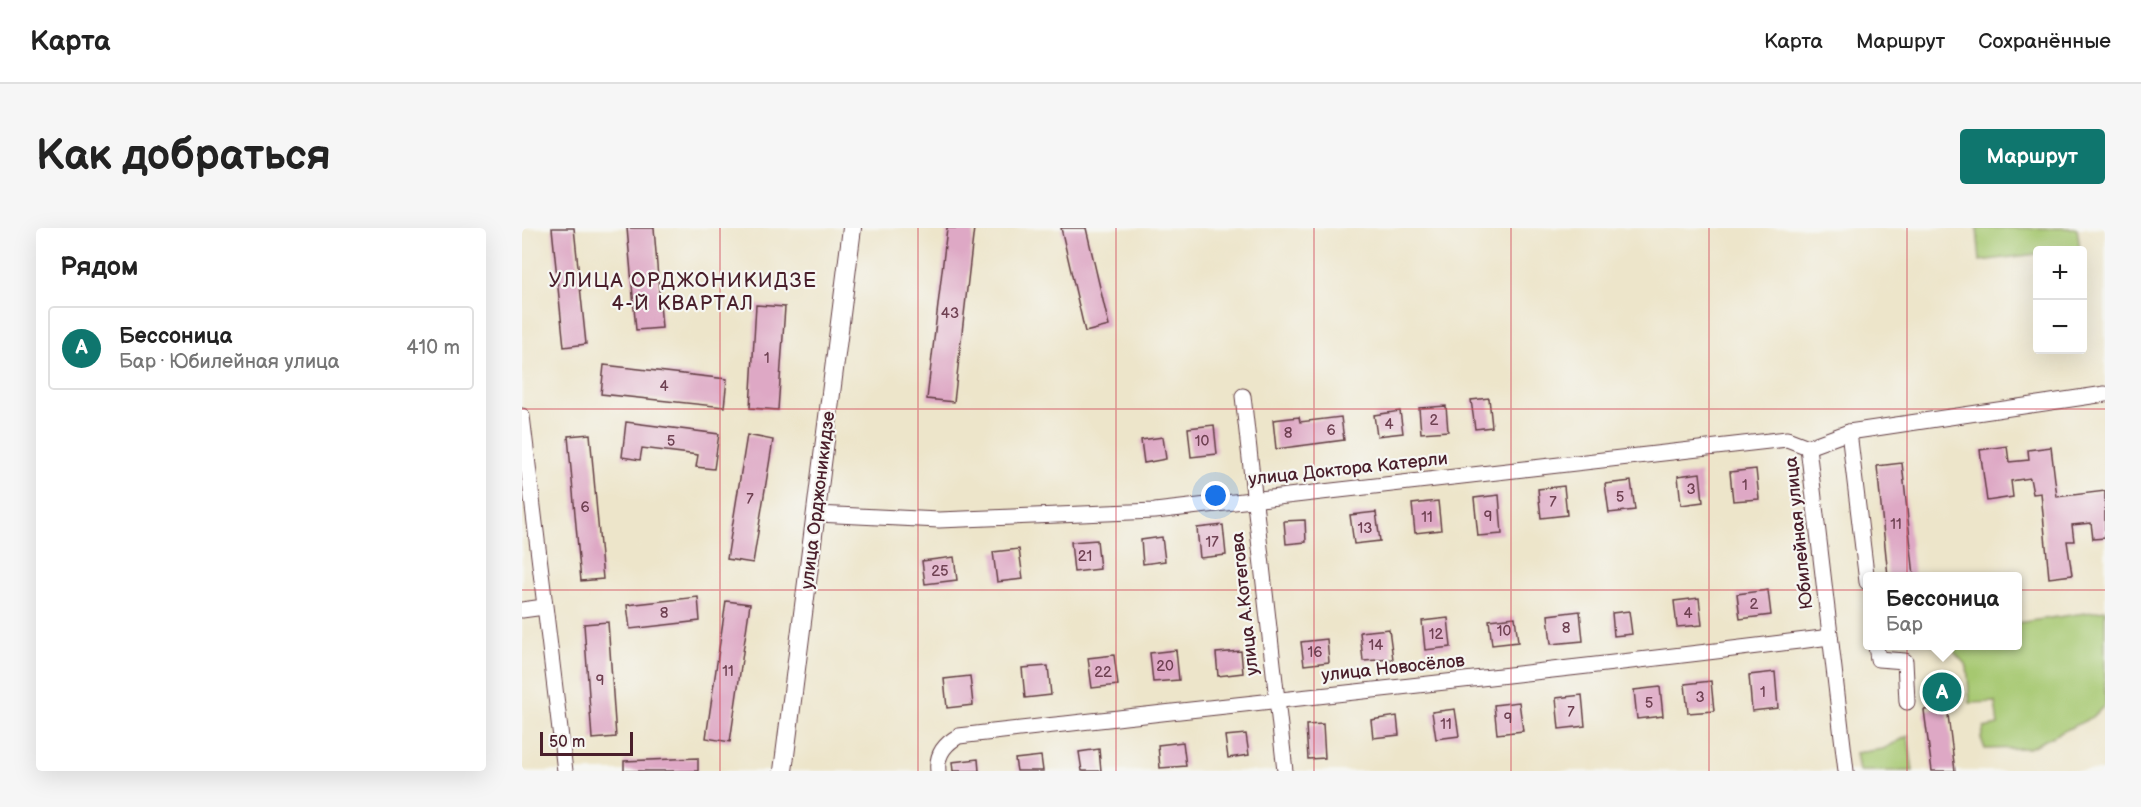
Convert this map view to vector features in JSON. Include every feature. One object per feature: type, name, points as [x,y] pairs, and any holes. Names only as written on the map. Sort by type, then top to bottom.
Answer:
[{"type":"main road","name":"улица Орджоникидзе","points":[[783,771],[852,228]]},
{"type":"street","name":"Юбилейная улица","points":[[1846,771],[1808,447],[1849,432],[2105,394]]},
{"type":"street","name":"улица А.Котегова","points":[[1243,396],[1275,699],[1285,771]]},
{"type":"street","points":[[522,416],[565,771]]},
{"type":"street","points":[[1849,432],[1866,572]]},
{"type":"street","name":"улица Доктора Катерли","points":[[817,514],[939,520],[1155,511],[1787,439],[1808,447]]},
{"type":"street","points":[[522,610],[544,608]]},
{"type":"street","name":"улица Новосёлов","points":[[938,771],[941,754],[947,743],[959,736],[1275,699],[1576,669],[1830,637]]},
{"type":"street","points":[[1877,650],[1878,659],[1905,661],[1907,702]]},
{"type":"green space","points":[[1977,228],[2077,228],[2080,246],[2033,246],[2033,254],[1980,261]]},
{"type":"green space","points":[[2105,610],[2105,705],[2093,717],[2029,748],[1985,749],[1981,738],[1984,728],[1998,725],[1995,702],[1970,703],[1967,666],[1955,650],[2022,650],[2022,622]]},
{"type":"green space","points":[[1908,736],[1913,771],[1859,771],[1856,753],[1883,749]]},
{"type":"building","points":[[552,228],[574,228],[586,344],[564,347]]},
{"type":"building","points":[[627,228],[654,228],[662,328],[636,330]]},
{"type":"building","points":[[947,228],[974,228],[954,402],[927,399]]},
{"type":"building","points":[[1061,228],[1086,228],[1109,326],[1085,332]]},
{"type":"building","points":[[756,305],[785,307],[778,410],[750,408]]},
{"type":"building","points":[[604,365],[727,379],[724,407],[601,394]]},
{"type":"building","points":[[1489,398],[1492,427],[1475,429],[1471,400]]},
{"type":"building","points":[[1446,406],[1448,431],[1421,433],[1419,408]]},
{"type":"building","points":[[1400,411],[1403,433],[1377,436],[1374,415]]},
{"type":"building","points":[[1299,417],[1300,422],[1341,417],[1344,440],[1276,449],[1273,420]]},
{"type":"building","points":[[626,422],[719,434],[714,469],[696,467],[698,455],[642,448],[640,460],[622,457]]},
{"type":"building","points":[[1214,425],[1217,454],[1191,457],[1188,428]]},
{"type":"building","points":[[590,434],[603,579],[581,581],[568,436]]},
{"type":"building","points":[[747,435],[773,440],[753,563],[727,559]]},
{"type":"building","points":[[1163,437],[1166,459],[1144,463],[1141,440]]},
{"type":"building","points":[[2007,446],[2009,462],[2029,460],[2028,450],[2051,447],[2057,497],[2105,491],[2105,538],[2093,539],[2091,523],[2072,525],[2074,541],[2067,541],[2072,575],[2049,578],[2041,493],[2033,494],[2030,478],[2011,481],[2013,497],[1987,501],[1980,450]]},
{"type":"building","points":[[1902,463],[1914,572],[1888,572],[1877,466]]},
{"type":"building","points":[[1756,469],[1759,499],[1733,501],[1730,472]]},
{"type":"building","points":[[1700,473],[1703,502],[1681,505],[1678,476]]},
{"type":"building","points":[[1631,481],[1635,510],[1609,513],[1605,484]]},
{"type":"building","points":[[1564,486],[1567,515],[1541,518],[1538,489]]},
{"type":"building","points":[[1499,495],[1502,534],[1478,536],[1474,498]]},
{"type":"building","points":[[1438,501],[1441,530],[1415,533],[1412,504]]},
{"type":"building","points":[[1376,512],[1380,541],[1354,544],[1350,515]]},
{"type":"building","points":[[1305,520],[1306,542],[1286,544],[1284,521]]},
{"type":"building","points":[[1223,525],[1226,555],[1200,558],[1197,528]]},
{"type":"building","points":[[1162,537],[1165,561],[1143,564],[1141,540]]},
{"type":"building","points":[[1097,540],[1100,569],[1074,572],[1071,542]]},
{"type":"building","points":[[1019,549],[1023,579],[997,582],[993,552]]},
{"type":"building","points":[[954,557],[957,580],[925,584],[922,561]]},
{"type":"building","points":[[1768,590],[1771,615],[1740,619],[1737,594]]},
{"type":"building","points":[[698,597],[700,621],[630,629],[627,605]]},
{"type":"building","points":[[1699,598],[1702,625],[1677,627],[1674,601]]},
{"type":"building","points":[[726,601],[750,604],[730,742],[706,738]]},
{"type":"building","points":[[1580,611],[1583,641],[1551,644],[1548,615]]},
{"type":"building","points":[[1629,611],[1632,634],[1614,636],[1612,613]]},
{"type":"building","points":[[1515,617],[1518,642],[1492,645],[1489,620]]},
{"type":"building","points":[[1448,618],[1451,647],[1425,650],[1422,621]]},
{"type":"building","points":[[608,622],[616,737],[592,739],[584,624]]},
{"type":"building","points":[[1389,629],[1393,659],[1363,661],[1360,632]]},
{"type":"building","points":[[1327,639],[1329,662],[1304,665],[1301,642]]},
{"type":"building","points":[[1176,650],[1179,680],[1153,682],[1150,653]]},
{"type":"building","points":[[1241,651],[1243,673],[1218,676],[1216,653]]},
{"type":"building","points":[[1114,655],[1118,685],[1092,688],[1088,658]]},
{"type":"building","points":[[1048,666],[1051,695],[1025,698],[1022,668]]},
{"type":"building","points":[[1775,672],[1778,708],[1752,711],[1749,675]]},
{"type":"building","points":[[970,676],[973,705],[947,708],[944,679]]},
{"type":"building","points":[[1711,681],[1714,711],[1688,713],[1685,684]]},
{"type":"building","points":[[1660,687],[1663,716],[1637,719],[1634,690]]},
{"type":"building","points":[[1582,695],[1585,726],[1559,729],[1556,698]]},
{"type":"building","points":[[1519,702],[1523,731],[1497,734],[1494,705]]},
{"type":"building","points":[[1947,707],[1955,771],[1932,771],[1924,710]]},
{"type":"building","points":[[1455,709],[1459,736],[1436,739],[1432,712]]},
{"type":"building","points":[[1397,716],[1399,735],[1373,738],[1371,720]]},
{"type":"building","points":[[1323,724],[1325,758],[1308,759],[1306,725]]},
{"type":"building","points":[[1246,734],[1249,755],[1228,758],[1225,736]]},
{"type":"building","points":[[1183,742],[1186,766],[1160,768],[1158,745]]},
{"type":"building","points":[[1099,749],[1101,771],[1082,771],[1079,752]]},
{"type":"building","points":[[1041,756],[1043,771],[1017,771],[1015,759]]},
{"type":"building","points":[[698,758],[698,771],[624,771],[624,761]]},
{"type":"building","points":[[978,759],[979,771],[953,771],[952,762]]},
{"type":"place","name":"Бессоница","points":[[1942,692]]},
{"type":"district","name":"УЛИЦА ОРДЖОНИКИДЗЕ 4-Й КВАРТАЛ","points":[[683,292]]}]
